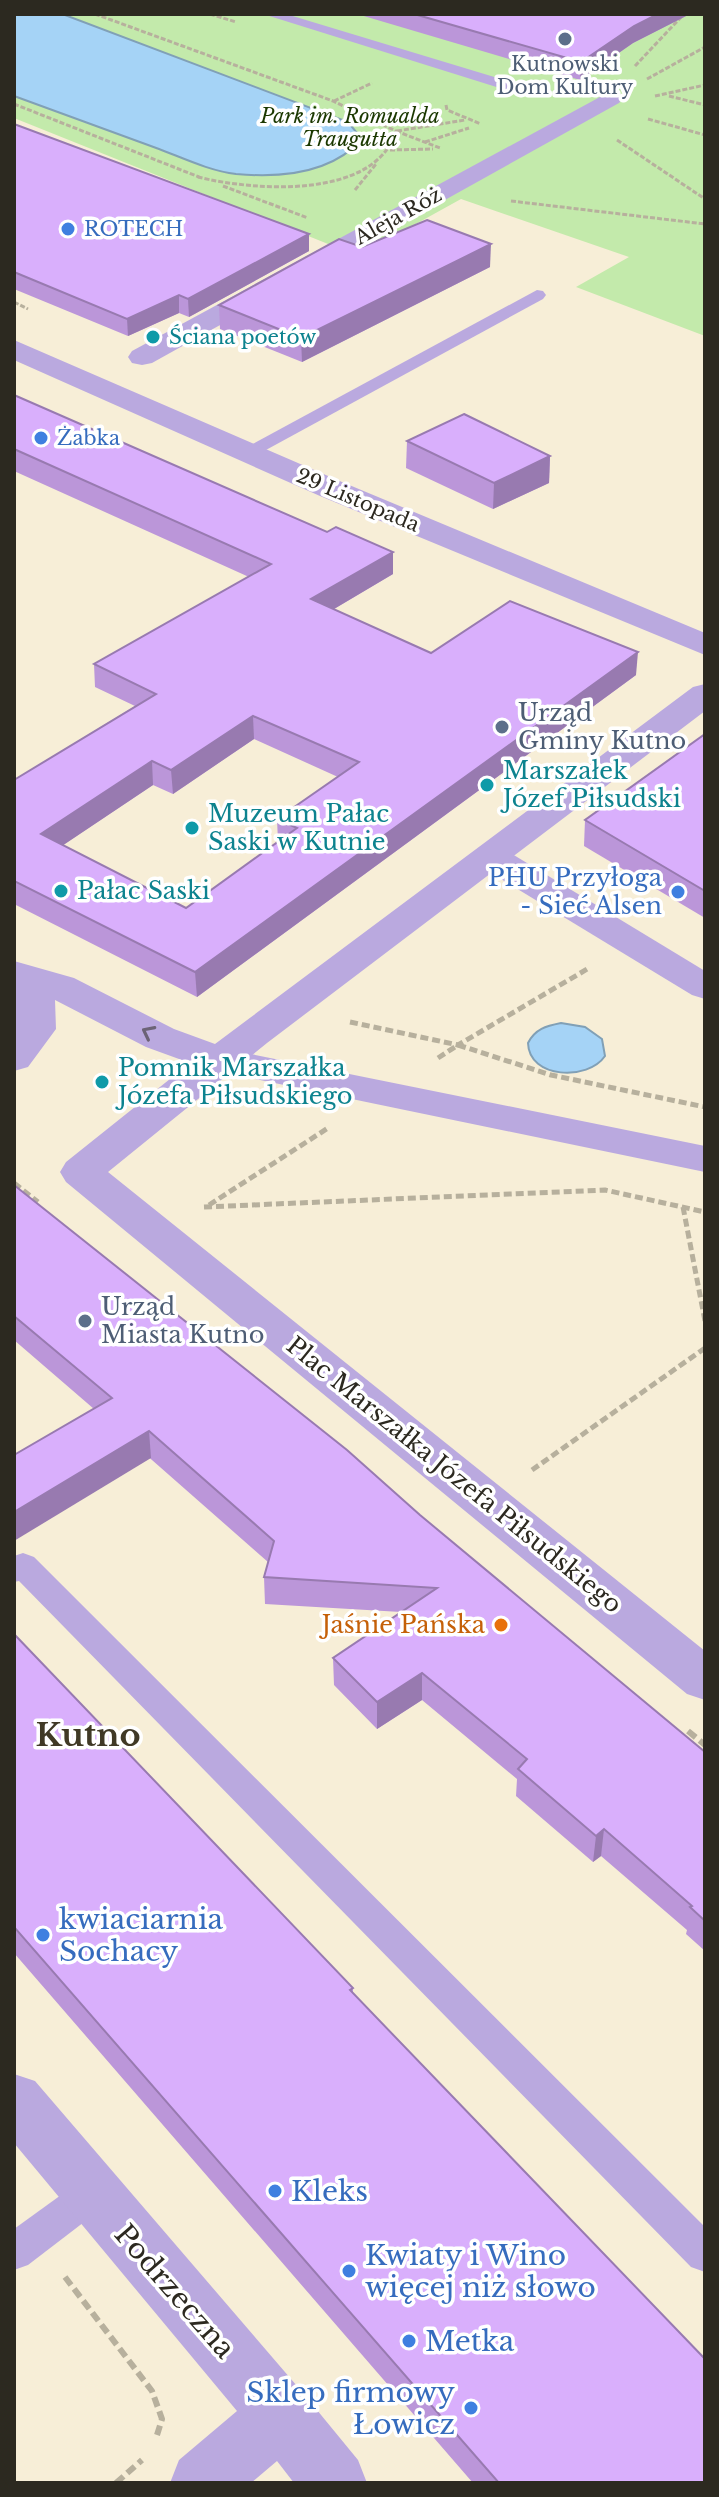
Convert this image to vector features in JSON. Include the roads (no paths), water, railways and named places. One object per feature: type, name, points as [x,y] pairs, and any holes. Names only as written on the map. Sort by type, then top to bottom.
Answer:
[{"type":"street","name":"Aleja Róż","points":[[142,357],[611,98]]},
{"type":"street","name":"29 Listopada","points":[[14,349],[246,453],[705,645]]},
{"type":"street","name":"Plac Marszałka Józefa Piłsudskiego","points":[[702,1672],[81,1172],[287,1009],[705,694]]},
{"type":"street","points":[[491,857],[705,987]]},
{"type":"street","points":[[14,973],[60,987],[160,1038],[221,1060],[705,1159]]},
{"type":"street","points":[[14,980],[35,997],[36,1029],[14,1058]]},
{"type":"street","name":"Podrzeczna","points":[[14,2100],[335,2483]]},
{"type":"street","points":[[178,2467],[281,2415]]},
{"type":"lane","points":[[270,14],[528,92]]},
{"type":"lane","points":[[246,453],[537,295]]},
{"type":"lane","points":[[14,1570],[23,1565],[705,2254]]},
{"type":"lane","points":[[24,2245],[92,2194]]},
{"type":"water","points":[[14,14],[65,15],[348,122],[362,139],[349,151],[320,167],[287,174],[236,174],[197,164],[14,96]]},
{"type":"water","points":[[561,1023],[585,1027],[602,1039],[605,1056],[586,1070],[573,1072],[548,1070],[538,1064],[531,1055],[528,1043],[542,1029]]},
{"type":"place","name":"Kutnowski Dom Kultury","points":[[565,39]]},
{"type":"place","name":"ROTECH","points":[[68,229]]},
{"type":"place","name":"Ściana poetów","points":[[153,337]]},
{"type":"place","name":"Żabka","points":[[41,438]]},
{"type":"place","name":"Urząd Gminy Kutno","points":[[502,727]]},
{"type":"place","name":"Marszałek Józef Piłsudski","points":[[487,785]]},
{"type":"place","name":"Muzeum Pałac Saski w Kutnie","points":[[192,828]]},
{"type":"place","name":"Pałac Saski","points":[[61,891]]},
{"type":"place","name":"PHU Przyłoga - Sieć Alsen","points":[[678,892]]},
{"type":"place","name":"Pomnik Marszałka Józefa Piłsudskiego","points":[[102,1082]]},
{"type":"place","name":"Urząd Miasta Kutno","points":[[85,1321]]},
{"type":"place","name":"Jaśnie Pańska","points":[[501,1625]]},
{"type":"place","name":"kwiaciarnia Sochacy","points":[[43,1935]]},
{"type":"place","name":"Kleks","points":[[275,2191]]},
{"type":"place","name":"Kwiaty i Wino więcej niż słowo","points":[[349,2271]]},
{"type":"place","name":"Metka","points":[[409,2341]]},
{"type":"place","name":"Sklep firmowy Łowicz","points":[[471,2408]]},
{"type":"district","name":"Kutno","points":[[88,1735]]},
{"type":"park label","name":"Park im. Romualda Traugutta","points":[[350,128]]}]
